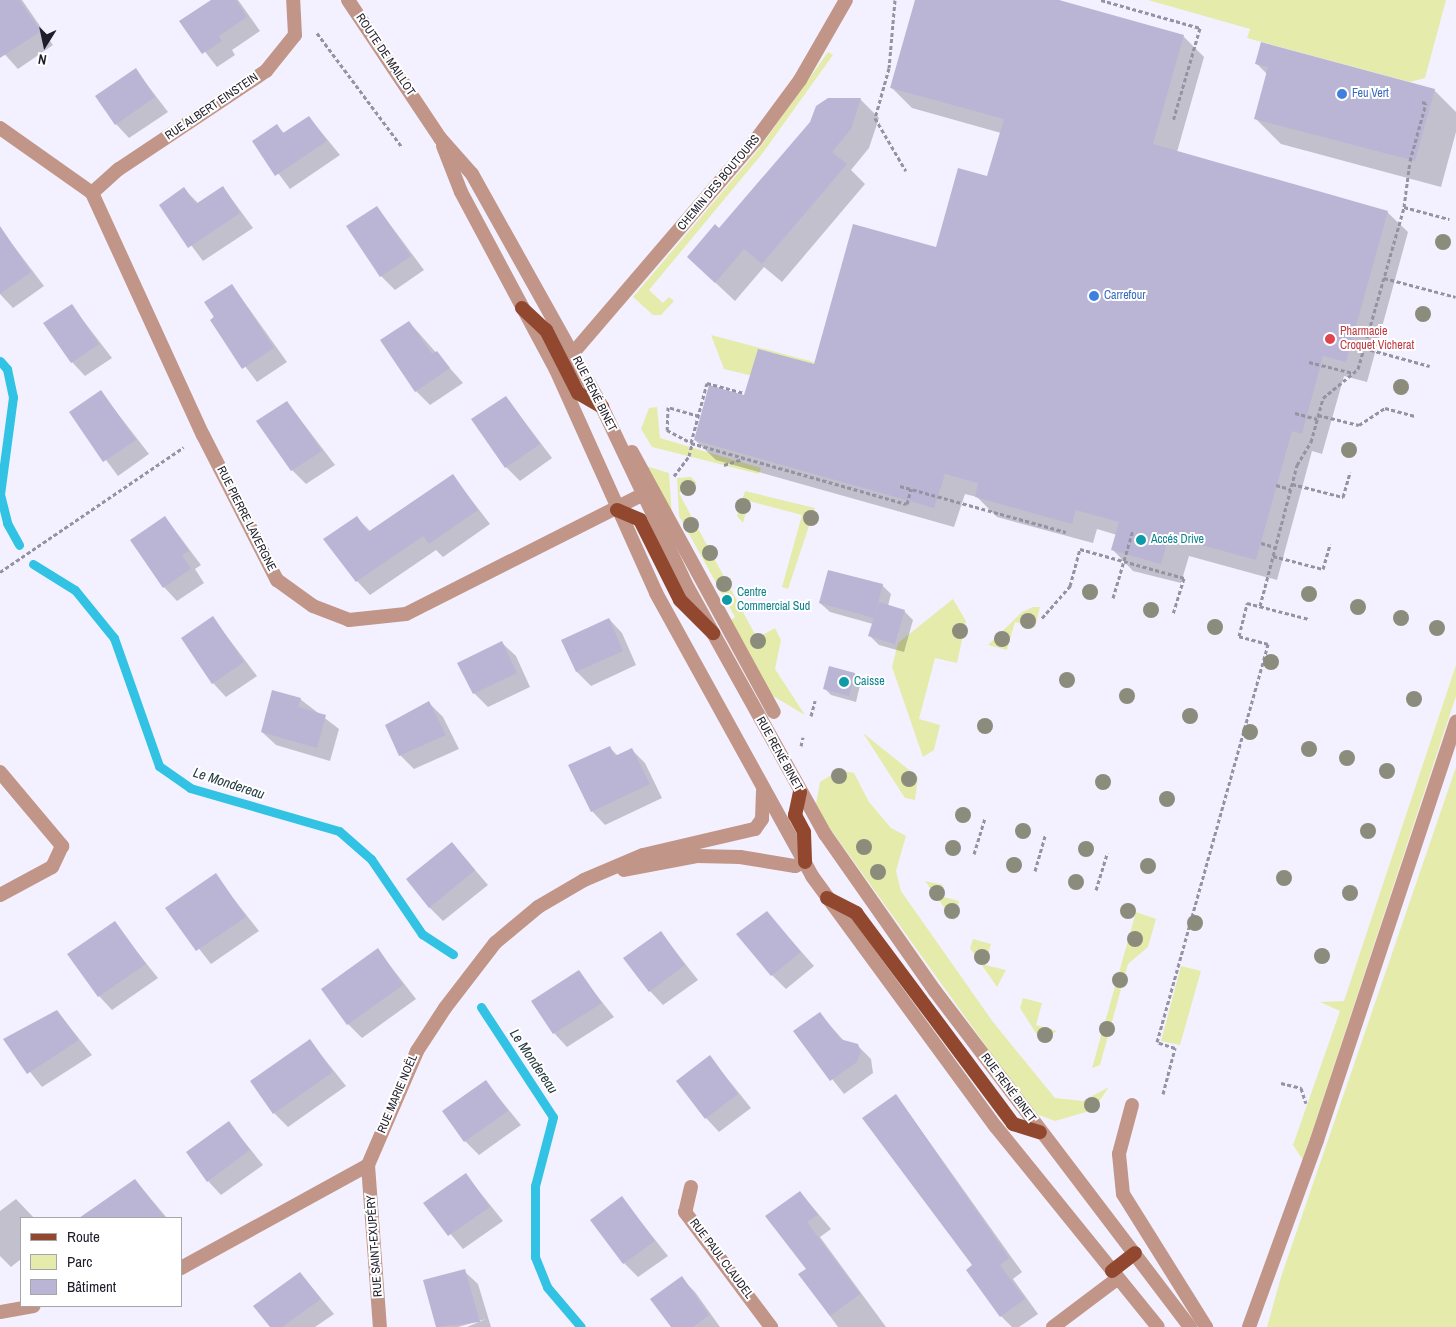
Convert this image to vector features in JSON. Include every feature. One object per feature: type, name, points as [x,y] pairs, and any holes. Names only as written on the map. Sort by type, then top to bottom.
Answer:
[{"type":"main road","points":[[522,308],[546,330],[566,354],[578,393],[602,406]]},
{"type":"main road","points":[[618,510],[640,520],[680,600],[713,633]]},
{"type":"main road","points":[[800,792],[795,815],[804,832],[805,862]]},
{"type":"main road","points":[[827,898],[856,913],[1013,1124],[1040,1132]]},
{"type":"main road","points":[[1115,1275],[1134,1253]]},
{"type":"street","points":[[293,0],[298,22]]},
{"type":"street","name":"ROUTE DE MAILLOT","points":[[348,0],[423,111]]},
{"type":"street","name":"CHEMIN DES BOUTOURS","points":[[566,354],[755,141],[800,80],[846,0]]},
{"type":"street","name":"RUE ALBERT EINSTEIN","points":[[92,193],[119,169],[266,71],[290,46],[298,22]]},
{"type":"street","name":"RUE RENÉ BINET","points":[[423,111],[440,138],[472,174],[566,354]]},
{"type":"street","points":[[0,128],[92,193]]},
{"type":"street","name":"RUE RENÉ BINET","points":[[440,138],[461,192],[556,370],[656,593],[763,791],[805,862],[827,898],[996,1127],[1158,1327]]},
{"type":"street","name":"RUE PIERRE LAVERGNE","points":[[92,193],[203,435],[277,580],[307,602],[349,620],[406,614],[618,510],[642,496]]},
{"type":"street","points":[[602,406],[616,419],[675,536],[774,712]]},
{"type":"street","name":"RUE RENÉ BINET","points":[[602,406],[642,496],[713,633],[800,792],[935,991],[1040,1132],[1190,1327]]},
{"type":"street","points":[[1249,1327],[1292,1214],[1456,721]]},
{"type":"street","points":[[0,772],[62,846],[52,867],[0,895]]},
{"type":"street","name":"RUE MARIE NOËL","points":[[368,1165],[417,1051],[445,1008],[495,943],[538,907],[584,880],[692,840],[755,829],[762,819],[763,791]]},
{"type":"street","name":"RUE MARIE NOËL","points":[[584,880],[697,856],[740,857],[795,866],[805,862]]},
{"type":"street","points":[[1132,1105],[1119,1154],[1123,1194],[1206,1327]]},
{"type":"street","points":[[182,1267],[368,1165]]},
{"type":"street","name":"RUE SAINT-EXUPÉRY","points":[[368,1165],[380,1327]]},
{"type":"street","name":"RUE PAUL CLAUDEL","points":[[691,1188],[685,1212],[771,1327]]},
{"type":"street","points":[[1053,1327],[1115,1275]]},
{"type":"street","points":[[0,1312],[28,1307]]},
{"type":"path","points":[[895,0],[889,68],[875,118],[906,171]]},
{"type":"path","points":[[1101,0],[1200,28],[1173,121]]},
{"type":"path","points":[[298,22],[311,26],[402,147]]},
{"type":"path","points":[[1260,606],[1290,489],[1318,417],[1323,398],[1353,373],[1364,348],[1404,207],[1410,161],[1426,103],[1421,102]]},
{"type":"path","points":[[1404,207],[1449,219]]},
{"type":"path","points":[[1384,278],[1456,297]]},
{"type":"path","points":[[1364,348],[1430,366]]},
{"type":"path","points":[[1309,362],[1353,373]]},
{"type":"path","points":[[674,476],[691,444],[707,383],[744,393]]},
{"type":"path","points":[[698,416],[668,407],[665,424],[671,436],[691,444],[907,504],[912,489]]},
{"type":"path","points":[[1295,413],[1359,425],[1385,408],[1415,416]]},
{"type":"path","points":[[0,572],[186,445]]},
{"type":"path","points":[[724,465],[744,458]]},
{"type":"path","points":[[1292,484],[1343,498],[1350,472]]},
{"type":"path","points":[[1276,485],[1290,489]]},
{"type":"path","points":[[900,486],[1066,532]]},
{"type":"path","points":[[1113,598],[1133,530]]},
{"type":"path","points":[[1261,542],[1275,546]]},
{"type":"path","points":[[1273,556],[1323,569],[1330,544]]},
{"type":"path","points":[[1042,618],[1070,586],[1080,549],[1184,578],[1174,614]]},
{"type":"path","points":[[1163,1094],[1175,1048],[1157,1042],[1268,644],[1239,636],[1248,603],[1309,619]]},
{"type":"path","points":[[811,716],[816,701]]},
{"type":"path","points":[[974,854],[985,818]]},
{"type":"path","points":[[1035,871],[1045,835]]},
{"type":"path","points":[[1096,890],[1107,853]]},
{"type":"green space","points":[[1148,0],[1446,0],[1425,78],[1410,82],[1247,38],[1250,29]]},
{"type":"green space","points":[[828,52],[833,55],[762,154],[649,290],[663,303],[669,297],[674,301],[661,315],[653,315],[633,297],[758,150]]},
{"type":"green space","points":[[711,335],[814,362],[806,389],[724,369]]},
{"type":"green space","points":[[657,407],[660,438],[761,468],[759,474],[652,447],[641,429],[649,408]]},
{"type":"green space","points":[[643,465],[669,473],[672,516]]},
{"type":"green space","points":[[691,477],[697,483],[679,493],[757,638],[775,628],[781,640],[775,669],[805,715],[773,696],[728,622],[735,617],[679,516],[677,478]]},
{"type":"green space","points":[[745,491],[815,508],[788,589],[782,587],[802,515],[749,501],[743,523],[737,516]]},
{"type":"green space","points":[[953,599],[966,621],[957,663],[935,658],[919,719],[940,725],[934,750],[923,757],[892,667],[898,643]]},
{"type":"green space","points":[[1033,607],[1040,607],[1035,627],[1015,622],[1007,650],[988,645],[1022,612]]},
{"type":"green space","points":[[1456,665],[1456,696],[1303,1160],[1293,1145],[1340,1011],[1320,1002],[1344,1001]]},
{"type":"green space","points":[[863,733],[918,777],[915,800],[905,798]]},
{"type":"green space","points":[[1456,767],[1456,1327],[1267,1327],[1281,1277]]},
{"type":"green space","points":[[839,770],[854,773],[869,802],[891,828],[906,836],[896,871],[901,891],[993,1022],[1055,1098],[1083,1101],[1109,1087],[1093,1110],[1055,1121],[1039,1115],[1024,1099],[824,820],[816,804],[820,782]]},
{"type":"green space","points":[[925,881],[943,885],[940,896],[959,901],[954,921]]},
{"type":"green space","points":[[1136,912],[1156,919],[1148,947],[1128,964],[1100,1065],[1092,1068]]},
{"type":"green space","points":[[973,939],[991,944],[985,965],[1006,970],[997,987],[970,948]]},
{"type":"green space","points":[[1181,966],[1201,971],[1180,1045],[1161,1041]]},
{"type":"green space","points":[[1023,998],[1042,1003],[1036,1025],[1057,1031],[1041,1041],[1020,1008]]},
{"type":"building","points":[[0,0],[19,0],[41,31],[0,58]]},
{"type":"building","points":[[211,0],[236,0],[247,17],[219,36],[222,41],[202,54],[179,21]]},
{"type":"building","name":"Carrefour","points":[[915,0],[1059,0],[1184,35],[1153,144],[1388,211],[1346,362],[1323,356],[1302,434],[1292,431],[1256,560],[1169,536],[1161,564],[1111,550],[1119,522],[1076,510],[1072,524],[975,497],[978,483],[945,474],[934,508],[694,440],[709,385],[744,395],[758,349],[814,364],[853,224],[936,247],[958,168],[987,176],[1004,119],[890,88]]},
{"type":"building","name":"Feu Vert","points":[[1261,42],[1435,89],[1415,161],[1254,119],[1268,67],[1255,64]]},
{"type":"building","points":[[136,68],[155,97],[115,125],[95,96]]},
{"type":"building","points":[[828,98],[861,98],[851,129],[832,152],[847,164],[762,264],[744,249],[715,283],[687,257],[715,224],[719,228],[810,122],[816,106]]},
{"type":"building","points":[[309,116],[327,141],[275,176],[252,141],[277,124],[283,133]]},
{"type":"building","points":[[223,186],[240,213],[188,248],[159,205],[184,187],[196,204]]},
{"type":"building","points":[[377,206],[411,256],[380,277],[346,226]]},
{"type":"building","points":[[0,226],[31,272],[0,294]]},
{"type":"building","points":[[232,284],[274,348],[242,369],[210,320],[214,317],[204,302]]},
{"type":"building","points":[[72,304],[99,344],[71,363],[43,323]]},
{"type":"building","points":[[409,321],[432,354],[437,351],[450,368],[415,392],[380,340]]},
{"type":"building","points":[[101,390],[136,440],[103,462],[69,412]]},
{"type":"building","points":[[506,396],[540,444],[505,468],[471,419]]},
{"type":"building","points":[[287,401],[322,451],[291,471],[256,421]]},
{"type":"building","points":[[453,474],[478,510],[429,544],[423,536],[356,582],[323,539],[357,516],[368,532]]},
{"type":"building","points":[[165,516],[189,551],[182,555],[191,569],[163,588],[130,540]]},
{"type":"building","points":[[828,570],[883,584],[874,618],[819,603]]},
{"type":"building","points":[[879,602],[905,610],[895,644],[868,636]]},
{"type":"building","points":[[213,616],[244,662],[212,684],[181,638]]},
{"type":"building","points":[[609,618],[623,651],[576,672],[561,640]]},
{"type":"building","points":[[502,641],[517,673],[473,694],[457,663]]},
{"type":"building","points":[[829,666],[855,673],[849,696],[823,689]]},
{"type":"building","points":[[272,690],[301,698],[298,707],[326,715],[317,748],[261,732]]},
{"type":"building","points":[[429,701],[446,735],[399,756],[385,725]]},
{"type":"building","points":[[610,746],[615,756],[632,748],[650,784],[591,812],[568,765]]},
{"type":"building","points":[[452,842],[475,870],[429,908],[406,879]]},
{"type":"building","points":[[216,873],[246,917],[196,951],[165,908]]},
{"type":"building","points":[[767,911],[801,952],[771,976],[736,934]]},
{"type":"building","points":[[115,921],[146,964],[98,997],[67,954]]},
{"type":"building","points":[[661,931],[685,965],[649,992],[623,958]]},
{"type":"building","points":[[378,948],[403,985],[347,1025],[321,989]]},
{"type":"building","points":[[579,970],[602,1003],[553,1034],[531,1001]]},
{"type":"building","points":[[57,1010],[79,1040],[27,1074],[3,1039]]},
{"type":"building","points":[[820,1012],[840,1039],[858,1044],[861,1052],[857,1062],[830,1081],[793,1031]]},
{"type":"building","points":[[310,1039],[333,1072],[273,1114],[250,1081]]},
{"type":"building","points":[[710,1055],[738,1094],[705,1119],[676,1081]]},
{"type":"building","points":[[486,1080],[508,1111],[464,1142],[442,1111]]},
{"type":"building","points":[[896,1094],[1009,1258],[1000,1265],[1025,1299],[1000,1317],[966,1270],[972,1265],[862,1118]]},
{"type":"building","points":[[229,1121],[250,1150],[207,1182],[186,1152]]},
{"type":"building","points":[[466,1173],[490,1207],[448,1236],[423,1203]]},
{"type":"building","points":[[135,1179],[164,1217],[80,1217]]},
{"type":"building","points":[[800,1191],[818,1215],[807,1222],[860,1294],[830,1316],[798,1274],[806,1269],[765,1216]]},
{"type":"building","points":[[622,1196],[655,1241],[623,1264],[590,1220]]},
{"type":"building","points":[[465,1269],[480,1322],[436,1327],[423,1280]]},
{"type":"building","points":[[300,1272],[321,1299],[282,1327],[270,1327],[253,1306]]},
{"type":"building","points":[[682,1276],[709,1315],[693,1327],[671,1327],[650,1299]]},
{"type":"waterway","name":"Le Mondereau","points":[[0,361],[7,369],[13,397],[0,494],[7,523],[19,545]]},
{"type":"waterway","name":"Le Mondereau","points":[[33,564],[75,590],[114,638],[159,766],[190,788],[339,831],[371,859],[422,934],[453,954]]},
{"type":"waterway","name":"Le Mondereau","points":[[481,1007],[553,1117],[535,1186],[535,1257],[547,1287],[581,1327]]},
{"type":"place","name":"Feu Vert","points":[[1342,94]]},
{"type":"place","name":"Carrefour","points":[[1094,296]]},
{"type":"place","name":"Pharmacie Croquet Vicherat","points":[[1330,339]]},
{"type":"place","name":"Accés Drive","points":[[1141,540]]},
{"type":"place","name":"Centre Commercial Sud","points":[[727,600]]},
{"type":"place","name":"Caisse","points":[[844,682]]}]
